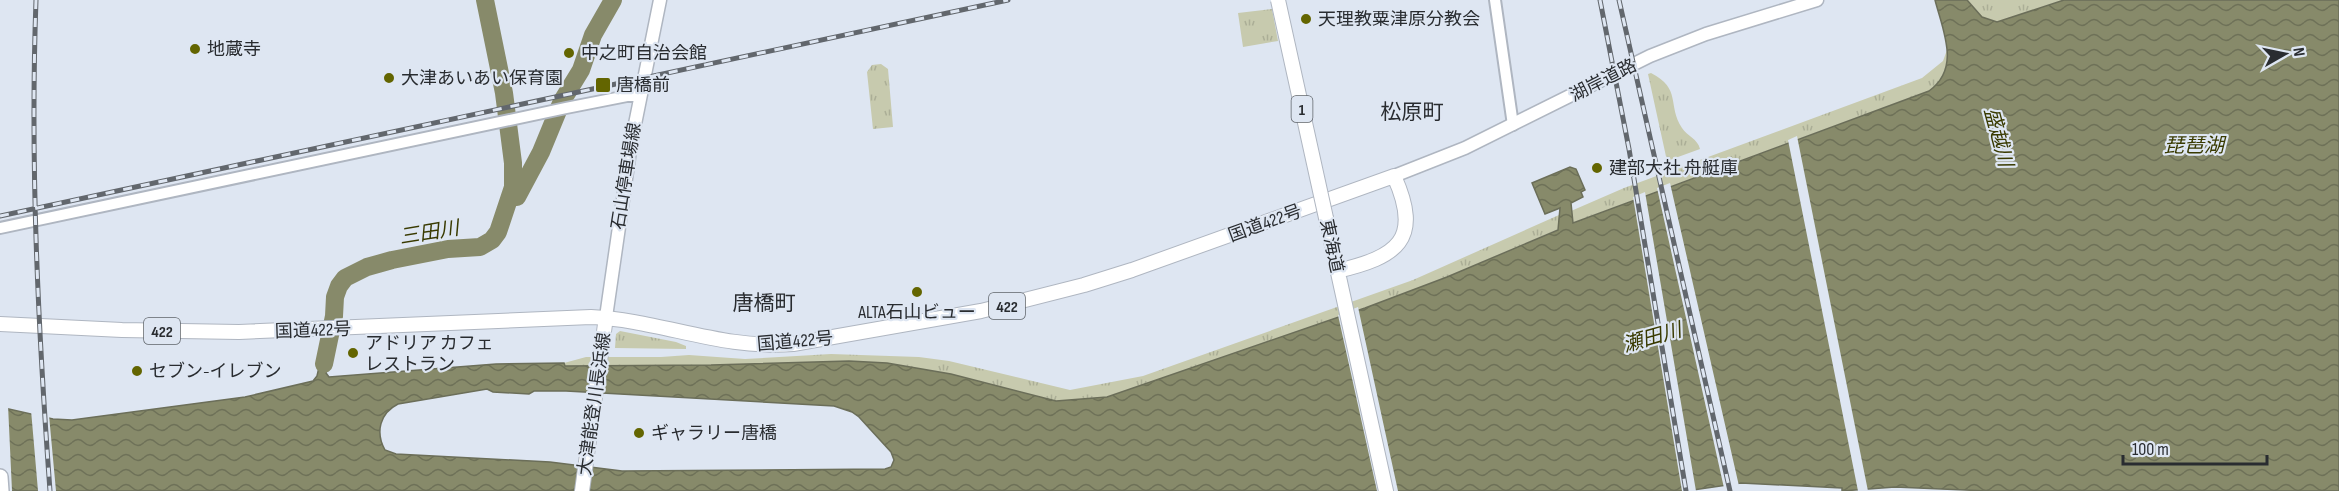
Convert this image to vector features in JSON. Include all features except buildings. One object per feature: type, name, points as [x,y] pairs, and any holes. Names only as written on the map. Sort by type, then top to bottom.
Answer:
[{"type":"highway","points":[[0,477],[1,491]]},
{"type":"main road","name":"石山停車場線","points":[[606,318],[639,96],[660,0]]},
{"type":"main road","name":"東海道","points":[[1278,0],[1386,491]]},
{"type":"main road","name":"湖岸道路","points":[[1394,176],[1465,148],[1657,54],[1717,31],[1817,0]]},
{"type":"main road","name":"国道422号","points":[[0,324],[191,332],[606,318],[734,343],[777,345],[820,341],[1011,305],[1084,285],[1152,264],[1394,176]]},
{"type":"main road","points":[[1337,271],[1376,260],[1400,243],[1407,225],[1400,189],[1394,176]]},
{"type":"main road","name":"大津能登川長浜線","points":[[582,491],[606,318]]},
{"type":"street","points":[[1496,0],[1513,125]]},
{"type":"street","points":[[0,228],[566,108],[627,96],[639,96]]},
{"type":"green space","points":[[1967,0],[2064,0],[1997,22],[1982,17]]},
{"type":"green space","points":[[1272,9],[1278,41],[1243,47],[1238,13]]},
{"type":"green space","points":[[1947,50],[1949,61],[1945,73],[1929,91],[1572,223],[1571,211],[1624,188],[1922,78],[1943,61]]},
{"type":"green space","points":[[881,64],[888,69],[893,127],[873,129],[867,72],[872,65]]},
{"type":"green space","points":[[1651,73],[1667,85],[1678,120],[1684,131],[1700,149],[1667,161],[1648,74]]},
{"type":"green space","points":[[1559,215],[1559,229],[1447,277],[1328,322],[1107,397],[1056,401],[951,374],[887,363],[849,361],[565,366],[564,363],[586,357],[689,355],[745,359],[831,354],[919,357],[949,361],[1070,390],[1143,376],[1413,280]]},
{"type":"green space","points":[[620,331],[676,342],[686,346],[686,349],[615,348],[616,334]]},
{"type":"water","points":[[1935,0],[1967,0],[1982,17],[1997,22],[2064,0],[2339,0],[2339,491],[1988,491],[1895,487],[1842,491],[1842,488],[1741,483],[1686,491],[0,491],[0,407],[53,419],[72,420],[245,397],[313,381],[317,376],[325,341],[334,340],[326,373],[329,377],[496,364],[711,365],[849,361],[887,363],[951,374],[1056,401],[1107,397],[1365,308],[1447,277],[1558,230],[1560,208],[1545,214],[1532,183],[1570,167],[1576,169],[1585,190],[1581,192],[1583,197],[1571,203],[1573,223],[1929,91],[1939,82],[1945,71],[1947,60],[1945,36]],"holes":[[[487,389],[493,392],[529,394],[534,391],[566,391],[834,406],[859,417],[891,452],[894,460],[891,467],[885,469],[622,471],[550,462],[396,454],[385,450],[380,436],[381,424],[387,412],[398,404]]]},
{"type":"pier","points":[[1797,136],[1868,491],[1858,491],[1788,140]]},
{"type":"pier","points":[[1670,183],[1739,486],[1724,488],[1657,188]]},
{"type":"pier","points":[[1645,192],[1696,491],[1682,491],[1633,197]]},
{"type":"pier","points":[[1358,307],[1398,491],[1377,491],[1338,315]]},
{"type":"pier","points":[[0,404],[8,405],[12,491],[0,491]]},
{"type":"pier","points":[[31,410],[49,415],[56,491],[38,491]]},
{"type":"waterway","name":"三田川","points":[[324,364],[334,316],[335,297],[345,278],[367,267],[392,260],[448,249],[480,247],[492,240],[498,232],[513,187],[513,163],[504,93],[485,0]]},
{"type":"waterway","points":[[517,197],[541,152],[562,101],[581,70],[593,35],[613,0]]},
{"type":"railway","points":[[36,0],[34,61],[36,246],[50,491]]},
{"type":"railway","points":[[0,216],[1008,0]]},
{"type":"railway","points":[[1600,0],[1629,149],[1686,491]]},
{"type":"railway","points":[[1619,0],[1730,491]]},
{"type":"place","name":"天理教粟津原分教会","points":[[1306,19]]},
{"type":"place","name":"地蔵寺","points":[[195,49]]},
{"type":"place","name":"中之町自治会館","points":[[569,53]]},
{"type":"place","name":"大津あいあい保育園","points":[[389,78]]},
{"type":"place","name":"唐橋前","points":[[603,85]]},
{"type":"place","name":"建部大社 舟艇庫","points":[[1597,168]]},
{"type":"place","name":"ALTA石山ビュー","points":[[917,292]]},
{"type":"place","name":"アドリア カフェ レストラン","points":[[353,353]]},
{"type":"place","name":"セブン-イレブン","points":[[137,371]]},
{"type":"place","name":"ギャラリー唐橋","points":[[639,433]]},
{"type":"district","name":"松原町","points":[[1412,112]]},
{"type":"district","name":"唐橋町","points":[[764,303]]},
{"type":"water label","name":"盛越川","points":[[1999,137]]},
{"type":"water label","name":"琵琶湖","points":[[2194,145]]},
{"type":"water label","name":"瀬田川","points":[[1652,337]]}]
